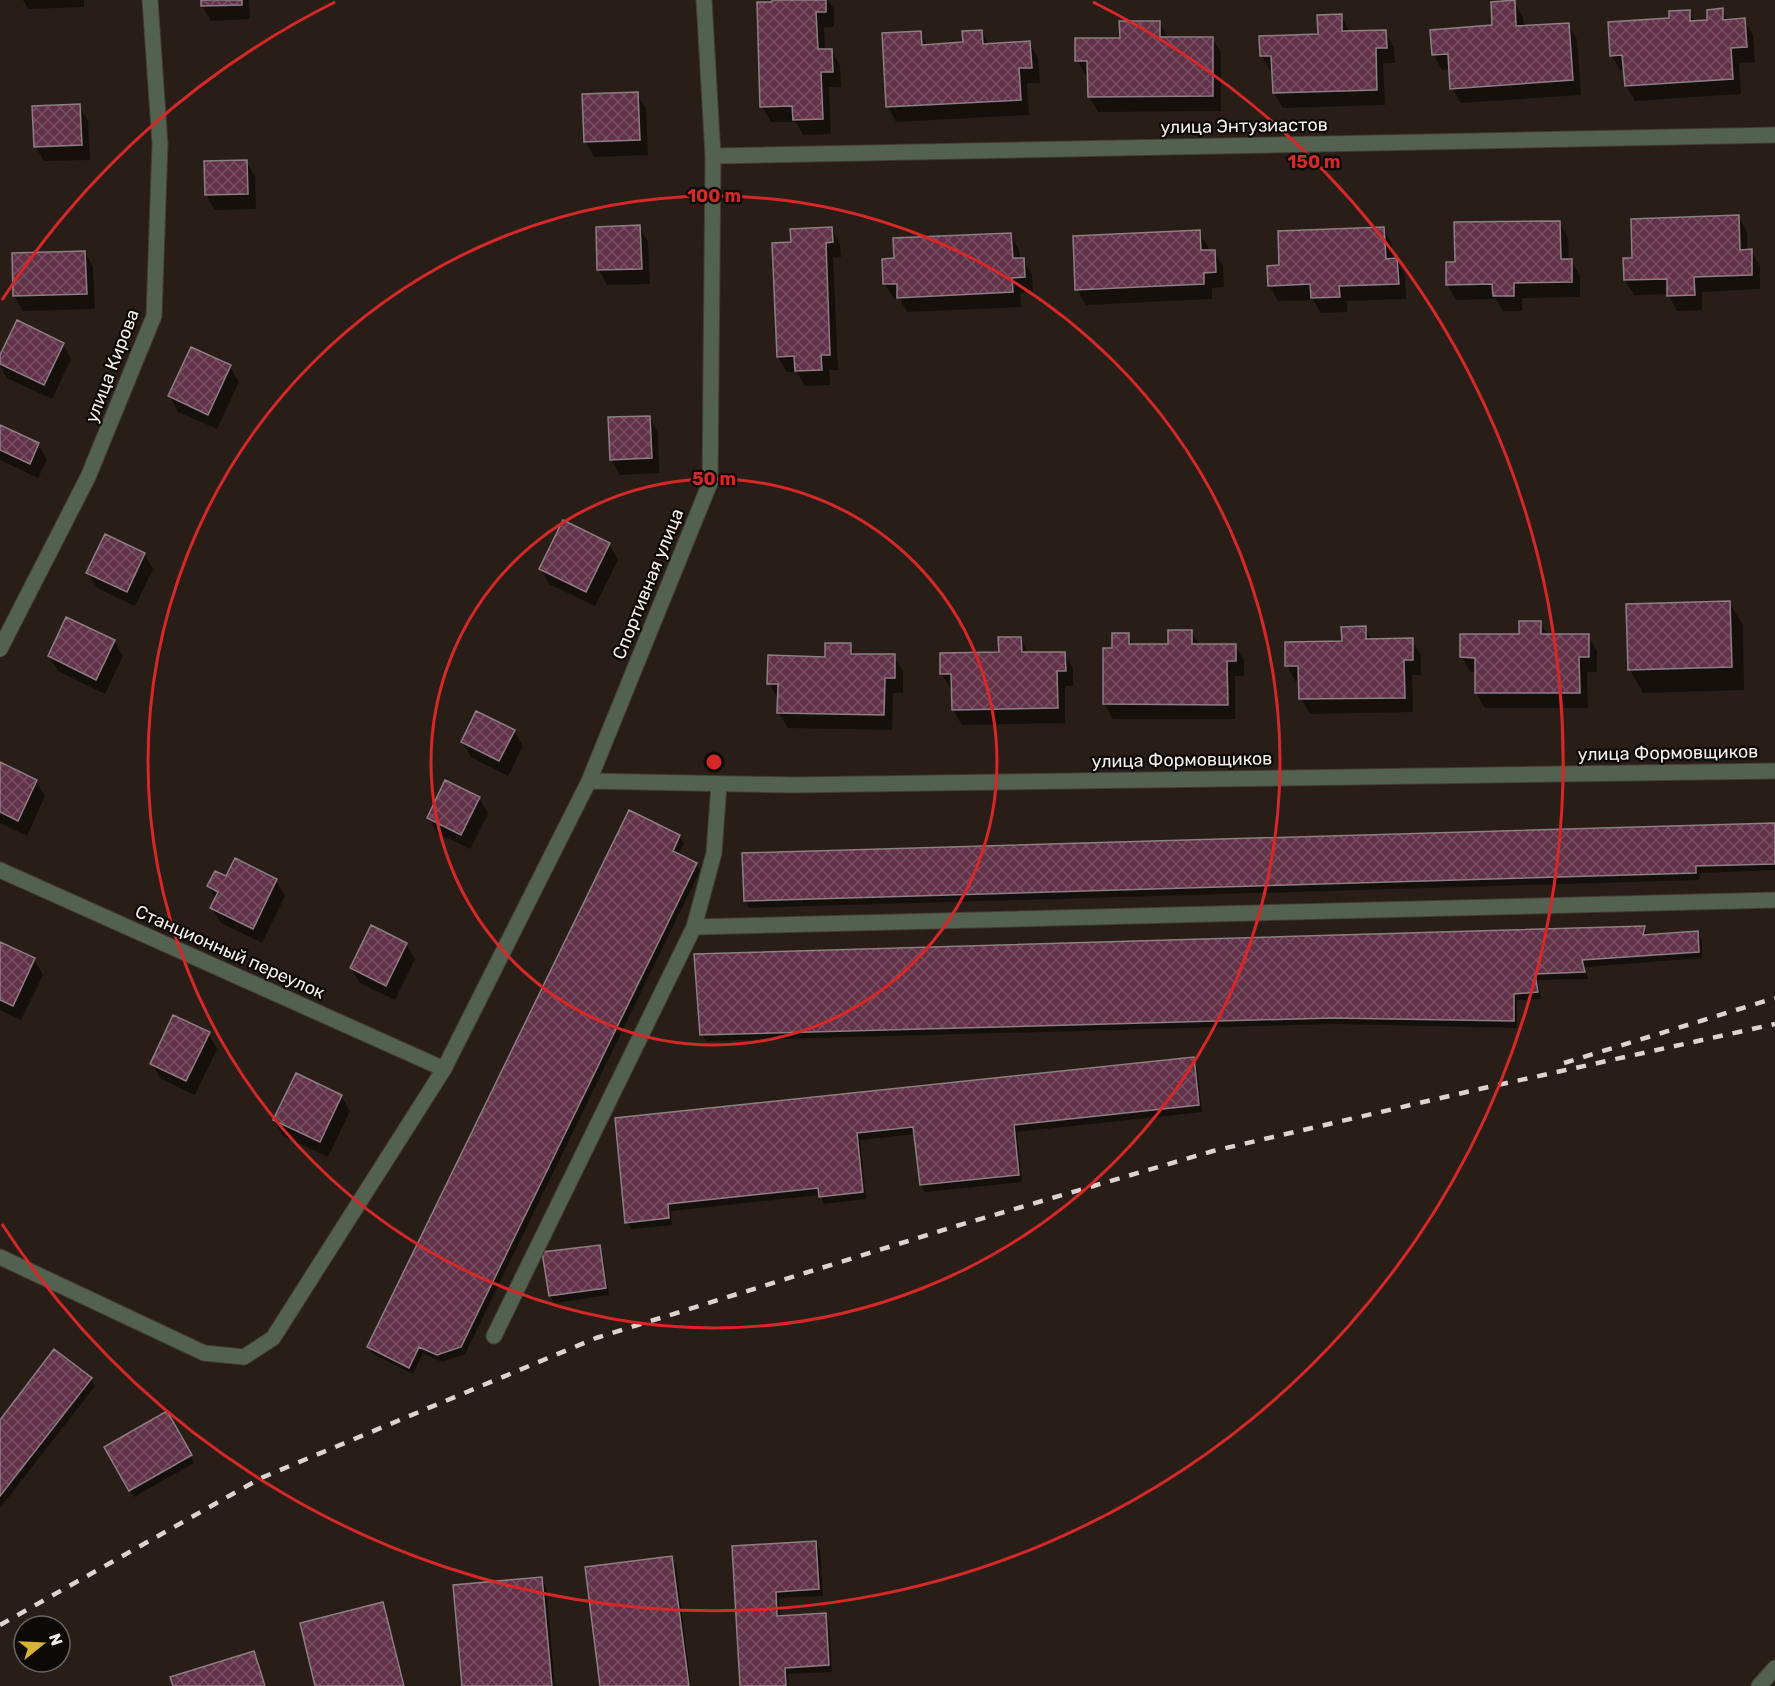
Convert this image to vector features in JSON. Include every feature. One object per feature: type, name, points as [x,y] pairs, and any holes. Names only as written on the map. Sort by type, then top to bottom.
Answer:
[{"type":"street","name":"улица Кирова","points":[[0,649],[88,477],[154,316],[160,144],[150,0]]},
{"type":"street","name":"Спортивная улица","points":[[0,1257],[204,1353],[244,1358],[273,1338],[444,1069],[589,781],[710,483],[713,156],[704,0]]},
{"type":"street","name":"улица Энтузиастов","points":[[713,156],[1775,135]]},
{"type":"street","name":"улица Формовщиков","points":[[589,781],[794,786],[1775,771]]},
{"type":"street","points":[[494,1336],[694,927],[714,853],[719,784]]},
{"type":"street","name":"Станционный переулок","points":[[0,870],[444,1069]]},
{"type":"street","points":[[694,927],[1775,900]]},
{"type":"street","points":[[1759,1686],[1775,1668]]},
{"type":"building","points":[[201,0],[242,0],[242,5],[201,6]]},
{"type":"building","points":[[772,0],[826,0],[826,12],[816,12],[818,49],[832,49],[833,72],[821,72],[823,119],[793,120],[792,106],[760,107],[757,2],[772,2]]},
{"type":"building","points":[[1515,0],[1516,26],[1569,23],[1573,80],[1450,89],[1448,54],[1432,55],[1430,30],[1492,25],[1491,2]]},
{"type":"building","points":[[1723,8],[1723,20],[1745,18],[1747,47],[1731,48],[1733,79],[1625,86],[1622,55],[1610,56],[1608,22],[1669,18],[1669,11],[1690,10],[1690,21],[1707,20],[1707,10]]},
{"type":"building","points":[[1342,14],[1342,31],[1386,30],[1387,48],[1376,48],[1377,90],[1273,93],[1271,56],[1260,56],[1259,36],[1318,34],[1317,15]]},
{"type":"building","points":[[1119,21],[1160,21],[1160,37],[1213,37],[1213,96],[1088,97],[1087,61],[1075,61],[1075,38],[1120,38]]},
{"type":"building","points":[[982,30],[983,44],[1030,41],[1032,68],[1019,68],[1021,100],[886,107],[882,33],[921,31],[922,45],[963,42],[962,31]]},
{"type":"building","points":[[638,92],[640,140],[584,142],[582,94]]},
{"type":"building","points":[[80,104],[82,145],[34,147],[32,106]]},
{"type":"building","points":[[247,160],[248,194],[205,195],[204,161]]},
{"type":"building","points":[[1739,215],[1740,250],[1752,249],[1752,275],[1694,277],[1695,295],[1667,296],[1667,279],[1624,280],[1623,258],[1632,258],[1631,219]]},
{"type":"building","points":[[1560,221],[1561,259],[1572,259],[1572,282],[1514,283],[1514,296],[1493,296],[1492,284],[1446,285],[1446,262],[1455,262],[1454,222]]},
{"type":"building","points":[[640,225],[642,269],[597,270],[596,227]]},
{"type":"building","points":[[832,227],[833,242],[826,243],[830,355],[821,355],[822,370],[795,371],[794,356],[777,357],[772,243],[791,242],[790,229]]},
{"type":"building","points":[[1384,227],[1386,259],[1397,258],[1399,284],[1339,286],[1340,297],[1311,298],[1310,284],[1268,286],[1267,266],[1279,265],[1278,231]]},
{"type":"building","points":[[1200,230],[1201,250],[1215,250],[1216,272],[1204,273],[1204,284],[1075,290],[1073,236]]},
{"type":"building","points":[[1011,233],[1013,258],[1024,258],[1025,277],[1012,278],[1013,292],[897,298],[897,284],[883,284],[882,259],[894,258],[893,238]]},
{"type":"building","points":[[85,251],[87,294],[13,296],[12,253]]},
{"type":"building","points":[[17,320],[64,343],[44,385],[0,364],[0,355]]},
{"type":"building","points":[[191,347],[231,365],[208,415],[168,396]]},
{"type":"building","points":[[650,416],[652,458],[610,460],[608,417]]},
{"type":"building","points":[[0,425],[39,443],[30,464],[0,450]]},
{"type":"building","points":[[563,520],[610,543],[586,592],[539,569]]},
{"type":"building","points":[[105,534],[145,553],[127,592],[86,573]]},
{"type":"building","points":[[1730,601],[1732,667],[1628,670],[1626,604]]},
{"type":"building","points":[[66,617],[115,640],[96,680],[48,656]]},
{"type":"building","points":[[1519,621],[1541,621],[1541,634],[1589,634],[1589,657],[1579,657],[1580,693],[1475,693],[1475,658],[1460,657],[1460,634],[1519,634]]},
{"type":"building","points":[[1366,626],[1366,639],[1413,638],[1413,660],[1404,660],[1405,698],[1299,699],[1298,666],[1285,666],[1285,642],[1342,641],[1341,627]]},
{"type":"building","points":[[1168,630],[1192,630],[1192,644],[1236,644],[1236,661],[1227,661],[1228,705],[1103,704],[1103,648],[1112,648],[1112,633],[1129,633],[1129,644],[1168,644]]},
{"type":"building","points":[[998,637],[1021,637],[1022,652],[1065,652],[1066,671],[1057,671],[1058,708],[952,710],[951,674],[940,674],[940,653],[999,652]]},
{"type":"building","points":[[825,643],[851,643],[851,654],[895,654],[895,678],[885,678],[884,715],[777,713],[778,684],[767,684],[768,655],[825,657]]},
{"type":"building","points":[[476,711],[515,730],[499,761],[461,742]]},
{"type":"building","points":[[0,762],[37,780],[18,821],[0,812]]},
{"type":"building","points":[[445,780],[480,797],[461,835],[427,818]]},
{"type":"building","points":[[629,810],[680,835],[673,851],[697,863],[461,1347],[437,1355],[419,1347],[409,1368],[367,1347]]},
{"type":"building","points":[[1775,823],[1775,864],[1696,866],[1696,873],[744,901],[742,853]]},
{"type":"building","points":[[235,858],[277,879],[253,929],[210,908],[218,892],[207,886],[215,871],[226,876]]},
{"type":"building","points":[[371,925],[407,943],[386,986],[350,968]]},
{"type":"building","points":[[1645,926],[1643,935],[1698,931],[1699,952],[1582,960],[1585,972],[1535,974],[1538,992],[1514,994],[1514,1021],[1331,1018],[700,1035],[694,954]]},
{"type":"building","points":[[0,942],[35,958],[13,1006],[0,1000]]},
{"type":"building","points":[[173,1015],[210,1032],[186,1081],[150,1064]]},
{"type":"building","points":[[1194,1057],[1199,1105],[1014,1125],[1019,1175],[920,1185],[913,1127],[857,1133],[863,1192],[819,1197],[818,1188],[668,1204],[669,1218],[625,1223],[615,1118]]},
{"type":"building","points":[[296,1073],[342,1095],[320,1142],[273,1120]]},
{"type":"building","points":[[600,1245],[606,1288],[549,1296],[542,1252]]},
{"type":"building","points":[[54,1349],[92,1378],[0,1496],[0,1420]]},
{"type":"building","points":[[167,1411],[192,1455],[129,1491],[104,1447]]},
{"type":"building","points":[[816,1541],[819,1589],[776,1592],[777,1616],[826,1613],[829,1665],[785,1668],[786,1686],[740,1686],[732,1546]]},
{"type":"building","points":[[672,1556],[689,1686],[600,1686],[585,1567]]},
{"type":"building","points":[[542,1577],[552,1686],[462,1686],[453,1585]]},
{"type":"building","points":[[383,1602],[404,1686],[315,1686],[300,1623]]},
{"type":"building","points":[[254,1651],[265,1686],[173,1686],[170,1677]]},
{"type":"railway","points":[[1564,1063],[1775,998]]},
{"type":"railway","points":[[0,1625],[261,1478],[596,1338],[953,1227],[1213,1151],[1775,1024]]}]
